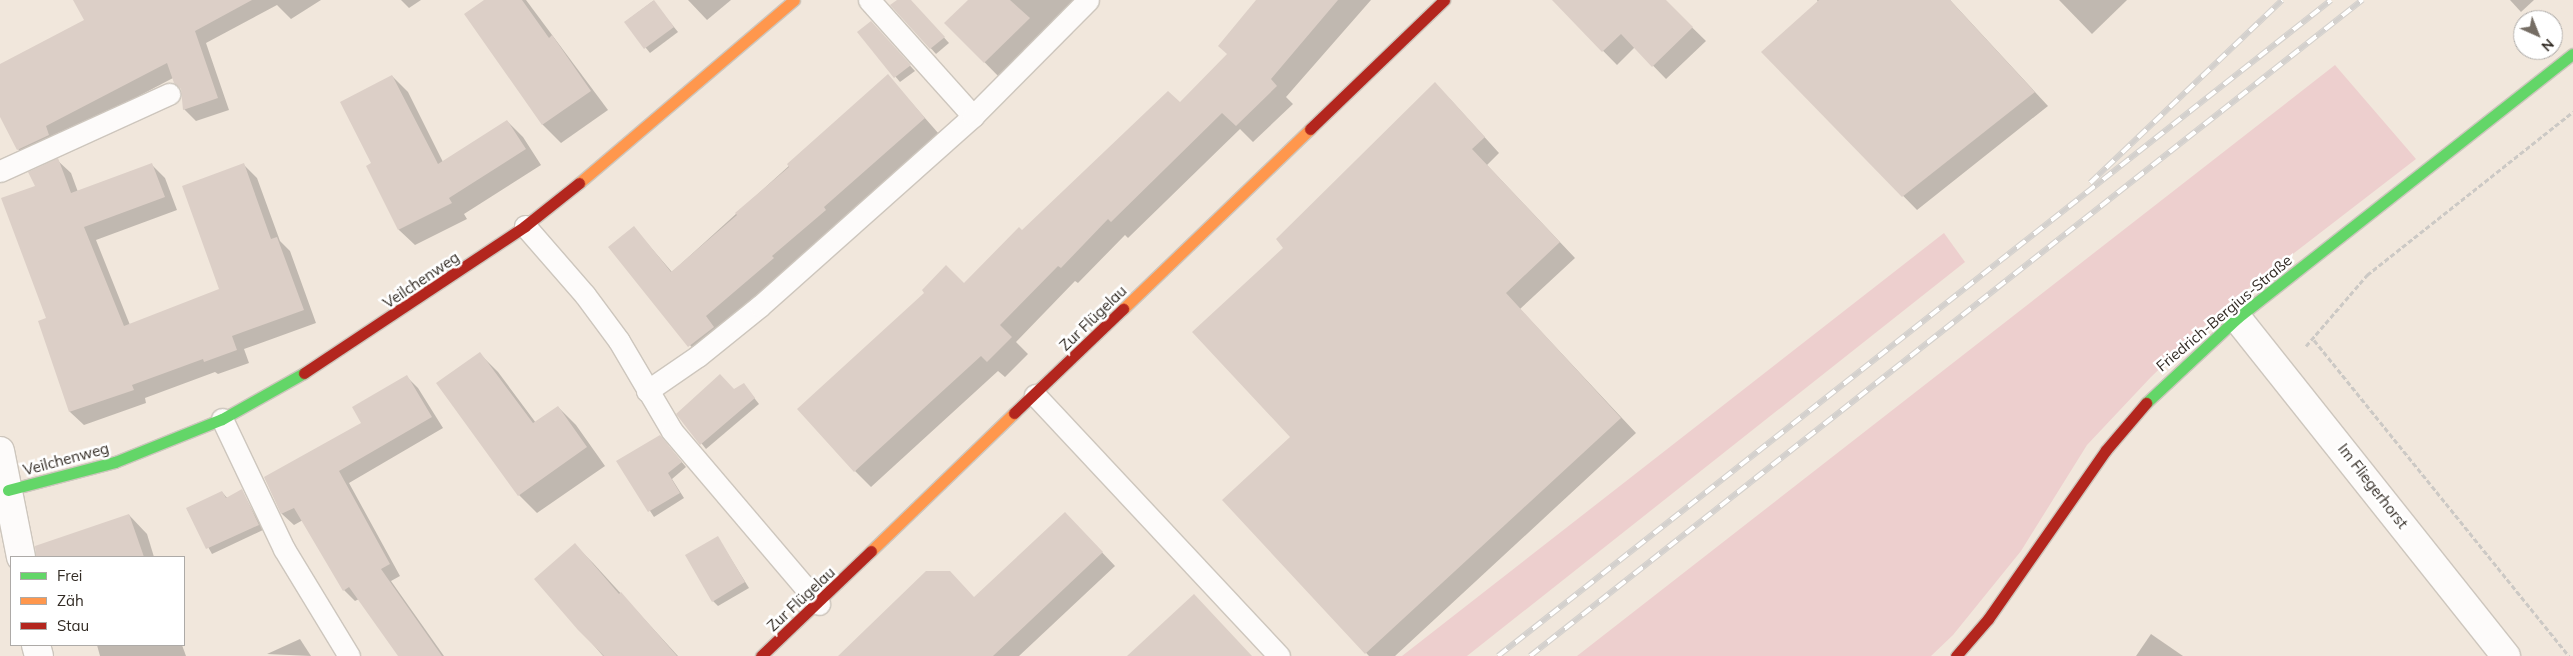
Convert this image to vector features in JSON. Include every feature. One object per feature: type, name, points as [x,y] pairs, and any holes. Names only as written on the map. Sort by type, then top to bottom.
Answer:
[{"type":"street","name":"Veilchenweg","points":[[8,490],[115,462],[222,419],[323,363],[525,226],[626,146],[794,0]]},
{"type":"street","name":"Zur Flügelau","points":[[773,652],[819,604],[1444,0]]},
{"type":"street","name":"Friedrich-Bergius-Straße","points":[[1956,656],[1988,619],[2106,450],[2159,388],[2237,318],[2573,54]]},
{"type":"street","name":"Im Fliegerhorst","points":[[2237,318],[2278,367],[2506,656]]},
{"type":"street","points":[[0,451],[20,556]]},
{"type":"lane","points":[[870,0],[973,116]]},
{"type":"lane","points":[[647,391],[698,356],[760,306],[973,116],[1088,0]]},
{"type":"lane","points":[[0,171],[169,94]]},
{"type":"lane","points":[[525,226],[585,295],[619,340],[672,431],[819,604]]},
{"type":"lane","points":[[1035,395],[1279,656]]},
{"type":"lane","points":[[222,419],[284,549],[349,656]]},
{"type":"path","points":[[2278,367],[2314,340],[2367,274],[2573,112]]},
{"type":"path","points":[[2314,340],[2569,656]]},
{"type":"shaded area","points":[[2335,65],[2416,159],[2224,307],[2151,377],[2087,445],[2021,551],[1953,635],[1931,656],[1577,656]]},
{"type":"shaded area","points":[[1944,233],[1965,262],[1467,656],[1402,656]]},
{"type":"building","points":[[73,0],[252,0],[195,31],[218,98],[183,110],[181,89],[174,83],[167,63],[46,126],[49,135],[17,150],[0,117],[0,64],[84,20]]},
{"type":"building","points":[[484,0],[522,0],[549,38],[552,35],[591,91],[542,125],[464,14]]},
{"type":"building","points":[[654,0],[674,27],[644,49],[624,22]]},
{"type":"building","points":[[897,0],[911,0],[945,37],[930,49],[890,5]]},
{"type":"building","points":[[968,0],[1010,0],[1030,18],[984,63],[944,23]]},
{"type":"building","points":[[1256,0],[1338,0],[1271,79],[1277,86],[1236,126],[1222,113],[1111,222],[1108,219],[1061,268],[1058,266],[1000,325],[1012,337],[987,362],[981,356],[854,472],[797,409],[924,293],[922,290],[946,265],[964,283],[1019,227],[1022,230],[1168,91],[1180,102],[1227,54],[1218,46]]},
{"type":"building","points":[[1552,0],[1666,0],[1693,27],[1652,67],[1621,34],[1602,52]]},
{"type":"building","points":[[1819,0],[1950,0],[2035,92],[1902,197],[1761,52]]},
{"type":"building","points":[[871,21],[911,65],[894,78],[857,32]]},
{"type":"building","points":[[888,74],[925,118],[824,207],[826,210],[772,256],[774,258],[706,316],[714,327],[688,347],[608,247],[634,226],[671,272],[737,215],[735,213],[789,167],[787,164]]},
{"type":"building","points":[[392,75],[438,164],[507,120],[526,149],[449,198],[452,203],[398,230],[366,166],[371,163],[340,102]]},
{"type":"building","points":[[1435,82],[1485,137],[1472,149],[1560,242],[1506,293],[1621,418],[1365,654],[1222,500],[1290,437],[1192,332],[1283,248],[1276,239]]},
{"type":"building","points":[[58,158],[71,193],[152,163],[165,197],[84,227],[124,326],[219,289],[182,186],[244,163],[271,239],[277,237],[304,310],[232,336],[237,350],[204,362],[203,359],[132,385],[134,390],[69,412],[38,321],[46,318],[1,198],[35,186],[28,172]]},
{"type":"building","points":[[480,352],[533,423],[558,406],[587,447],[518,496],[436,383]]},
{"type":"building","points":[[720,374],[734,389],[744,383],[755,398],[700,445],[676,414]]},
{"type":"building","points":[[407,375],[432,417],[339,471],[390,564],[381,569],[442,656],[398,656],[349,587],[343,591],[294,508],[281,514],[264,477],[361,423],[352,407]]},
{"type":"building","points":[[660,435],[682,462],[668,473],[680,493],[648,512],[616,461]]},
{"type":"building","points":[[242,489],[259,525],[206,549],[186,508],[222,491],[226,498]]},
{"type":"building","points":[[1065,512],[1103,552],[993,656],[838,656],[926,571],[950,571],[974,597]]},
{"type":"building","points":[[129,514],[144,556],[36,556],[35,546]]},
{"type":"building","points":[[718,536],[745,582],[712,602],[685,555]]},
{"type":"building","points":[[575,543],[619,594],[621,592],[677,656],[604,656],[578,630],[534,579]]},
{"type":"building","points":[[1194,594],[1252,656],[1127,656]]},
{"type":"railway","points":[[2090,183],[2282,0]]},
{"type":"railway","points":[[1498,656],[2331,0]]},
{"type":"railway","points":[[1530,656],[2362,0]]},
{"type":"traffic: fast","points":[[2146,403],[2237,318],[2573,54]]},
{"type":"traffic: fast","points":[[8,490],[115,462],[222,419],[304,373]]},
{"type":"traffic: slow","points":[[579,183],[794,0]]},
{"type":"traffic: slow","points":[[1123,309],[1310,129]]},
{"type":"traffic: slow","points":[[871,551],[1014,413]]},
{"type":"traffic: jam","points":[[1310,129],[1444,0]]},
{"type":"traffic: jam","points":[[304,373],[525,226],[579,183]]},
{"type":"traffic: jam","points":[[1014,413],[1123,309]]},
{"type":"traffic: jam","points":[[1956,656],[1988,619],[2106,450],[2146,403]]},
{"type":"traffic: jam","points":[[761,656],[871,551]]}]
